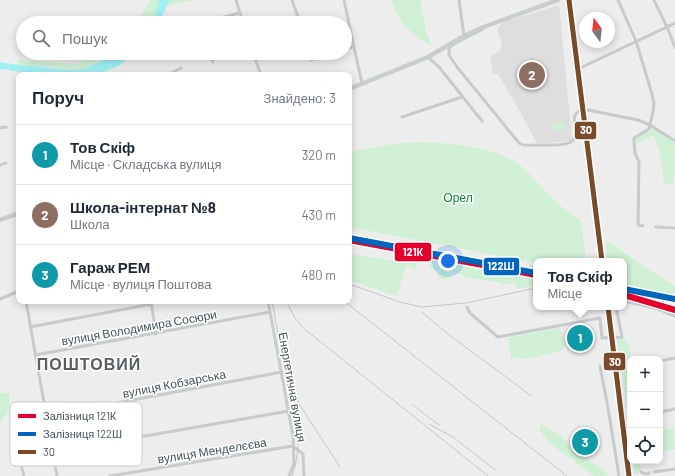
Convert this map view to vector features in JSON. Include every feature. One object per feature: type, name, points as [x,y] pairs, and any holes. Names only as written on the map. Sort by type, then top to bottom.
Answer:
[{"type":"main road","points":[[352,88],[429,57],[464,36],[490,24],[558,0]]},
{"type":"main road","points":[[569,0],[602,258]]},
{"type":"main road","points":[[0,220],[16,215]]},
{"type":"main road","points":[[608,310],[629,476]]},
{"type":"street","points":[[236,0],[240,16]]},
{"type":"street","points":[[292,0],[298,16]]},
{"type":"street","points":[[344,0],[347,16]]},
{"type":"street","points":[[459,0],[464,36]]},
{"type":"street","points":[[618,0],[636,41],[654,103],[650,124],[646,131],[634,138],[634,144],[639,162],[638,225],[644,226]]},
{"type":"street","points":[[654,0],[675,47]]},
{"type":"street","points":[[228,16],[239,13]]},
{"type":"street","points":[[578,69],[675,23]]},
{"type":"street","points":[[490,24],[452,45],[448,49],[449,55],[457,67],[519,143],[523,145],[554,145],[569,143],[574,139],[577,130],[576,113],[583,109],[638,120],[650,124],[675,141]]},
{"type":"street","points":[[352,42],[362,84]]},
{"type":"street","points":[[429,57],[439,67],[482,121]]},
{"type":"street","points":[[256,60],[260,72]]},
{"type":"street","points":[[174,72],[181,68]]},
{"type":"street","points":[[402,117],[462,97]]},
{"type":"street","points":[[638,120],[647,120],[652,115]]},
{"type":"street","points":[[0,128],[6,127]]},
{"type":"street","points":[[0,165],[6,163]]},
{"type":"street","points":[[656,227],[675,228]]},
{"type":"street","points":[[0,299],[16,292]]},
{"type":"street","points":[[627,302],[658,308],[675,316]]},
{"type":"street","points":[[26,304],[44,402]]},
{"type":"street","points":[[30,327],[141,304]]},
{"type":"street","points":[[151,304],[156,334]]},
{"type":"street","name":"Енергетична вулиця","points":[[269,304],[289,411],[294,447],[294,464],[289,476]]},
{"type":"street","points":[[467,307],[470,313],[498,337],[600,318],[602,338],[622,337],[617,310]]},
{"type":"street","name":"вулиця Володимира Сосюри","points":[[35,355],[270,312]]},
{"type":"street","points":[[663,360],[675,358]]},
{"type":"street","points":[[600,366],[619,476]]},
{"type":"street","name":"вулиця Кобзарська","points":[[122,402],[282,372]]},
{"type":"street","points":[[663,411],[675,409]]},
{"type":"street","points":[[142,437],[289,411]]},
{"type":"street","points":[[294,447],[303,454],[304,476]]},
{"type":"street","name":"вулиця Менделєєва","points":[[110,476],[294,447]]},
{"type":"street","points":[[21,466],[24,476]]},
{"type":"street","points":[[55,466],[57,476]]},
{"type":"street","points":[[654,472],[675,469]]},
{"type":"street","points":[[641,472],[645,474],[649,473]]},
{"type":"shaded area","points":[[559,5],[572,139],[570,141],[539,144],[536,142],[498,74],[493,75],[490,56],[499,52],[502,44],[497,29],[502,23]]},
{"type":"green space","points":[[150,0],[159,0],[154,16],[141,16]]},
{"type":"green space","points":[[170,0],[193,0],[167,6]]},
{"type":"green space","points":[[391,0],[420,0],[426,32],[432,46],[407,28],[394,8]]},
{"type":"green space","points":[[18,60],[76,64],[86,60],[99,60],[83,69],[66,70],[49,67],[17,66]]},
{"type":"green space","points":[[564,123],[565,129],[554,131],[553,124]]},
{"type":"green space","points":[[650,125],[675,141],[675,176],[673,176],[674,185],[664,184],[661,158],[654,135],[638,143],[635,153],[634,138],[646,131]]},
{"type":"green space","name":"Орел","points":[[422,142],[474,147],[512,160],[522,167],[569,213],[581,221],[586,258],[533,258],[533,262],[352,228],[352,152],[367,148]]},
{"type":"green space","points":[[607,240],[640,264],[675,286],[675,297],[627,288],[627,258],[607,258]]},
{"type":"green space","points":[[352,254],[402,262],[403,259],[416,261],[417,264],[415,270],[406,266],[397,296],[352,281]]},
{"type":"green space","points":[[429,260],[533,278],[533,286],[517,289],[515,283],[504,285],[501,283],[465,277],[457,272],[451,274],[449,278],[443,279],[438,277],[438,272],[429,267]]},
{"type":"green space","points":[[558,328],[563,339],[563,350],[529,359],[520,357],[511,359],[508,338]]},
{"type":"green space","points":[[622,337],[625,339],[630,349],[631,356],[627,356],[627,412],[617,340]]},
{"type":"green space","points":[[9,392],[9,411],[0,423],[0,394]]},
{"type":"green space","points":[[541,424],[557,433],[582,456],[601,468],[609,476],[594,476],[556,448],[547,440],[542,432],[539,431]]},
{"type":"green space","points":[[674,426],[675,449],[663,451],[663,429],[665,431],[671,429],[670,427]]},
{"type":"green space","points":[[633,464],[640,464],[641,472],[634,475]]},
{"type":"water","points":[[159,0],[170,0],[162,16],[155,15]]},
{"type":"water","points":[[102,60],[126,60],[120,65],[104,72],[19,72],[10,71],[8,69],[0,70],[0,62],[66,70],[83,69]]},
{"type":"railway","points":[[352,285],[400,302],[422,307],[466,303],[533,289]]},
{"type":"railway","points":[[627,293],[675,301]]},
{"type":"railway","points":[[273,304],[298,442],[298,451],[292,476]]},
{"type":"railway","points":[[288,304],[302,327],[488,476]]},
{"type":"railway","points":[[348,304],[567,476]]},
{"type":"railway","points":[[422,312],[448,334],[531,396]]},
{"type":"railway","points":[[292,388],[299,404],[340,467]]},
{"type":"railway","points":[[413,405],[439,425]]},
{"type":"railway","points":[[429,424],[453,437],[495,470]]},
{"type":"rail line","name":"122Ш","points":[[352,239],[533,272]]},
{"type":"rail line","name":"121К","points":[[352,241],[533,274]]},
{"type":"rail line","name":"122Ш","points":[[627,290],[675,299]]},
{"type":"rail line","name":"121К","points":[[627,296],[675,310]]},
{"type":"transit line","name":"30","points":[[569,0],[602,258]]},
{"type":"transit line","name":"30","points":[[608,310],[629,476]]},
{"type":"place","name":"Школа-інтернат №8","points":[[532,75]]},
{"type":"place","name":"Тов Скіф","points":[[580,338]]},
{"type":"place","name":"Гараж РЕМ","points":[[585,442]]},
{"type":"district","name":"ПОШТОВИЙ","points":[[89,363]]}]
